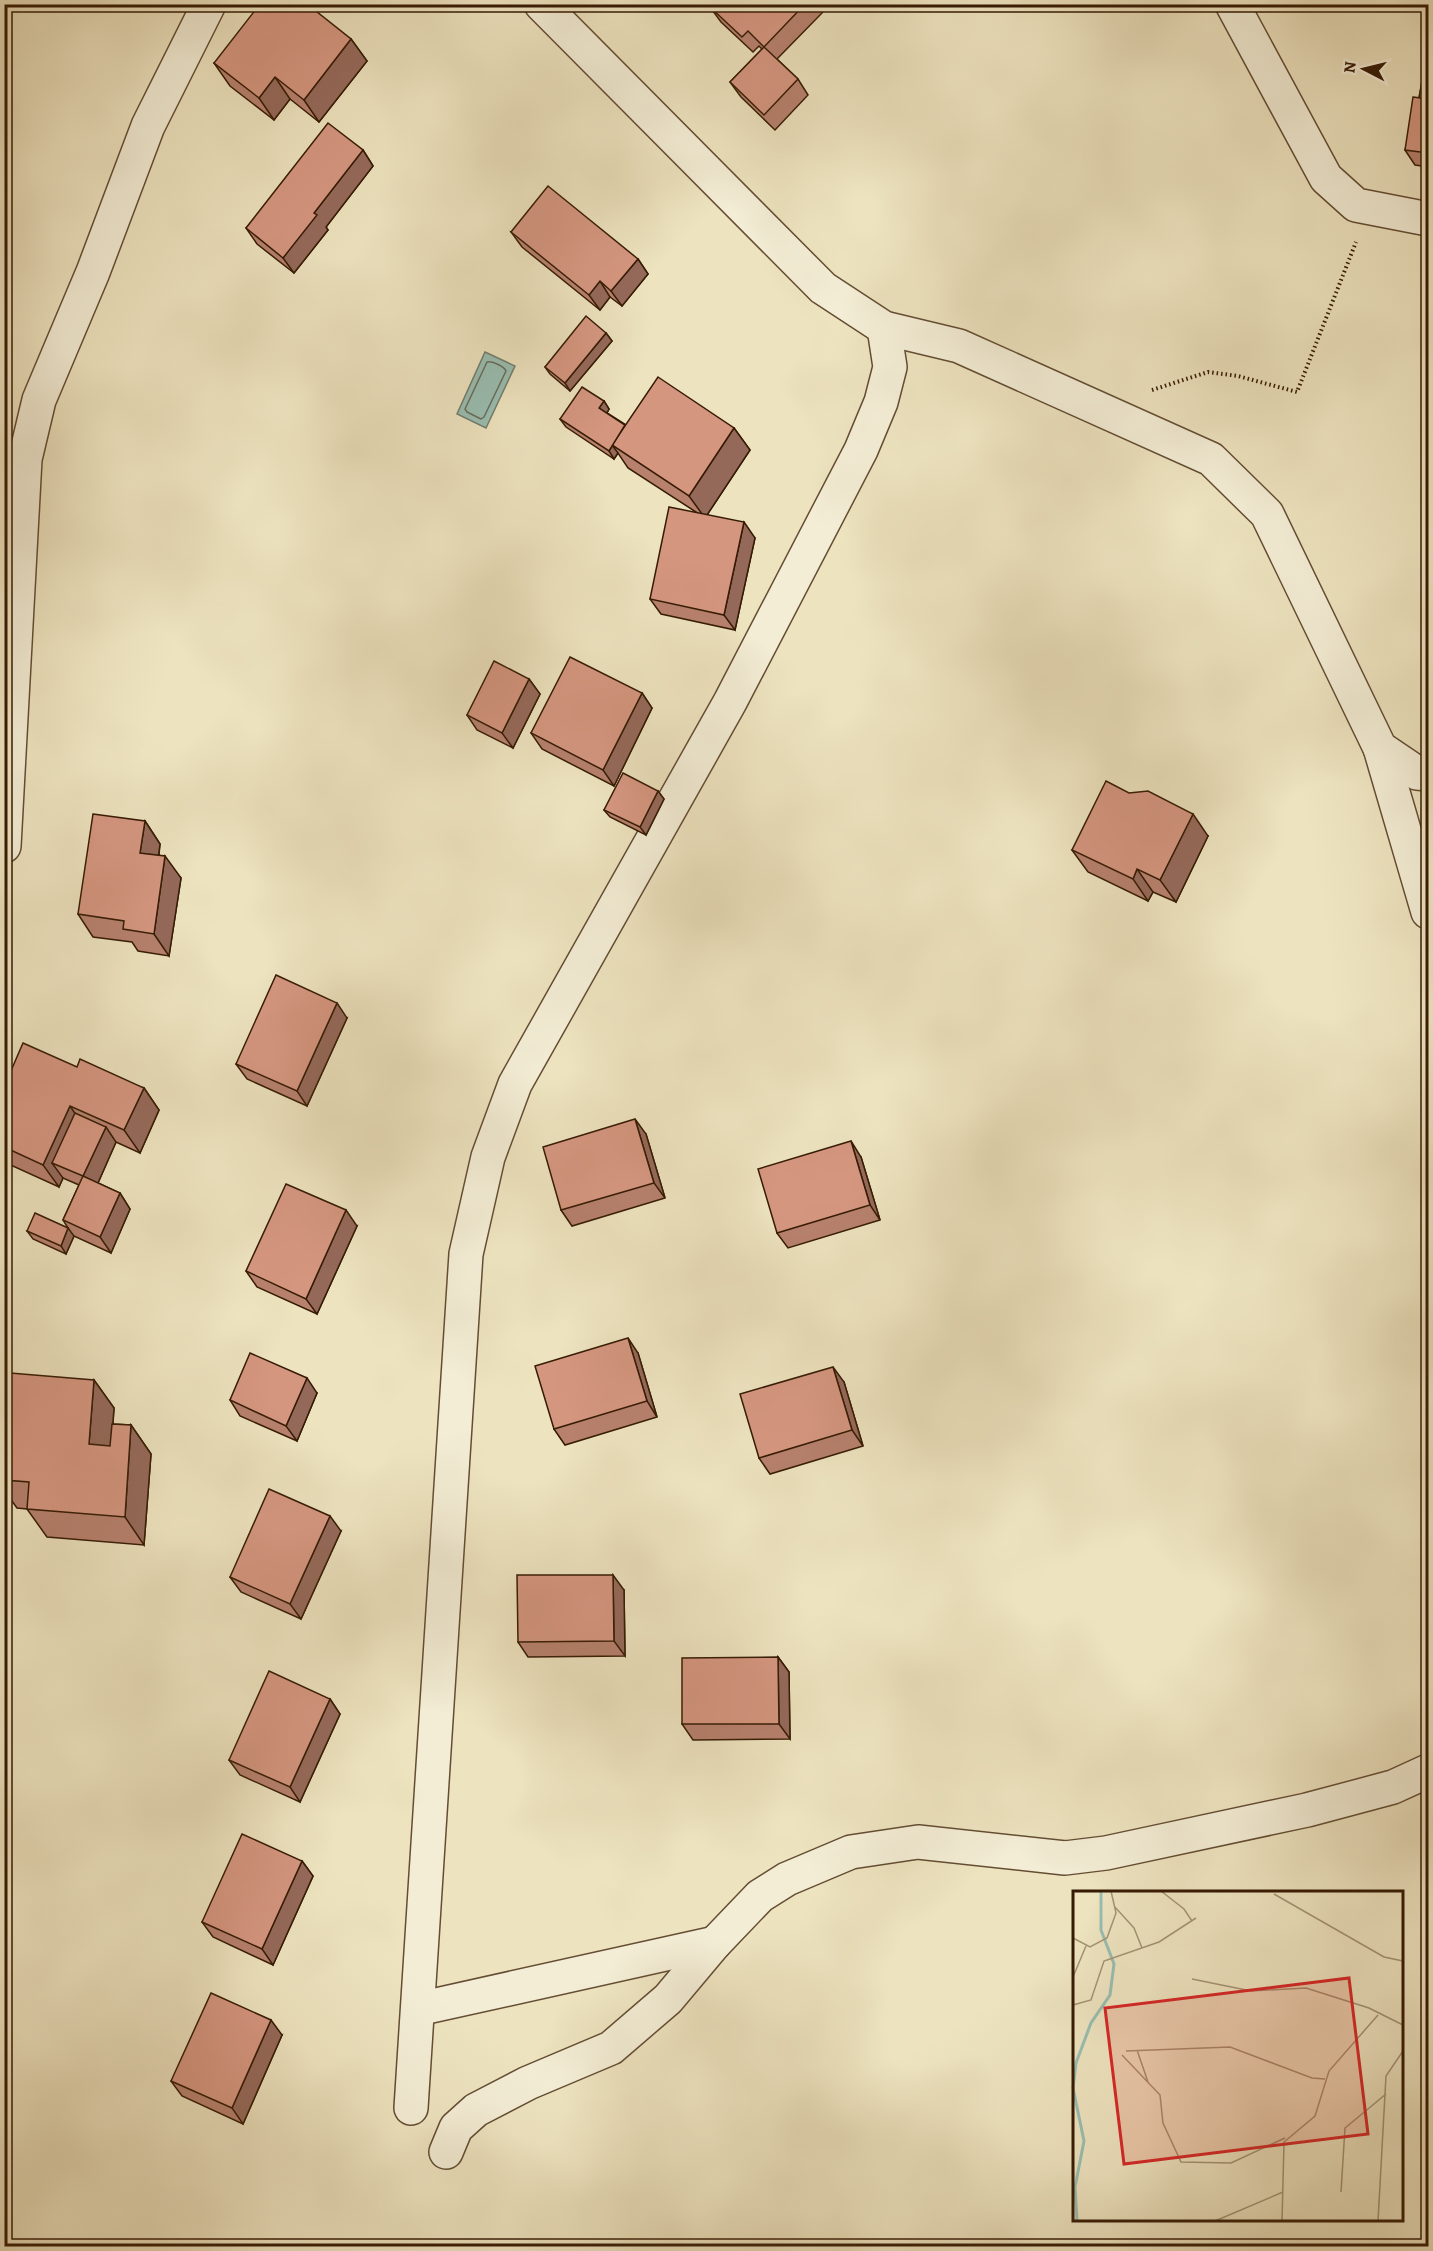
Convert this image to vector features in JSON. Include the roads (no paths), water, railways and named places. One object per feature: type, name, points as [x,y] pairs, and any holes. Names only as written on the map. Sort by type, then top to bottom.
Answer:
[{"type":"street","points":[[4,846],[26,459],[39,400],[93,272],[148,126],[209,4]]},
{"type":"street","points":[[541,4],[823,288],[885,328],[959,346],[1211,459],[1267,514],[1380,747],[1428,912]]},
{"type":"street","points":[[1232,4],[1326,177],[1356,206],[1428,219]]},
{"type":"street","points":[[411,2108],[466,1254],[488,1157],[515,1084],[730,702],[861,450],[881,402],[890,367],[885,328]]},
{"type":"street","points":[[1380,747],[1417,772],[1428,774]]},
{"type":"street","points":[[446,2152],[456,2128],[476,2110],[528,2083],[611,2048],[668,1999],[715,1943],[760,1896],[787,1879],[851,1852],[918,1842],[1065,1858],[1106,1853],[1307,1810],[1393,1787],[1428,1771]]},
{"type":"street","points":[[418,2009],[715,1943]]},
{"type":"water","points":[[485,352],[515,366],[486,428],[457,414]]}]
